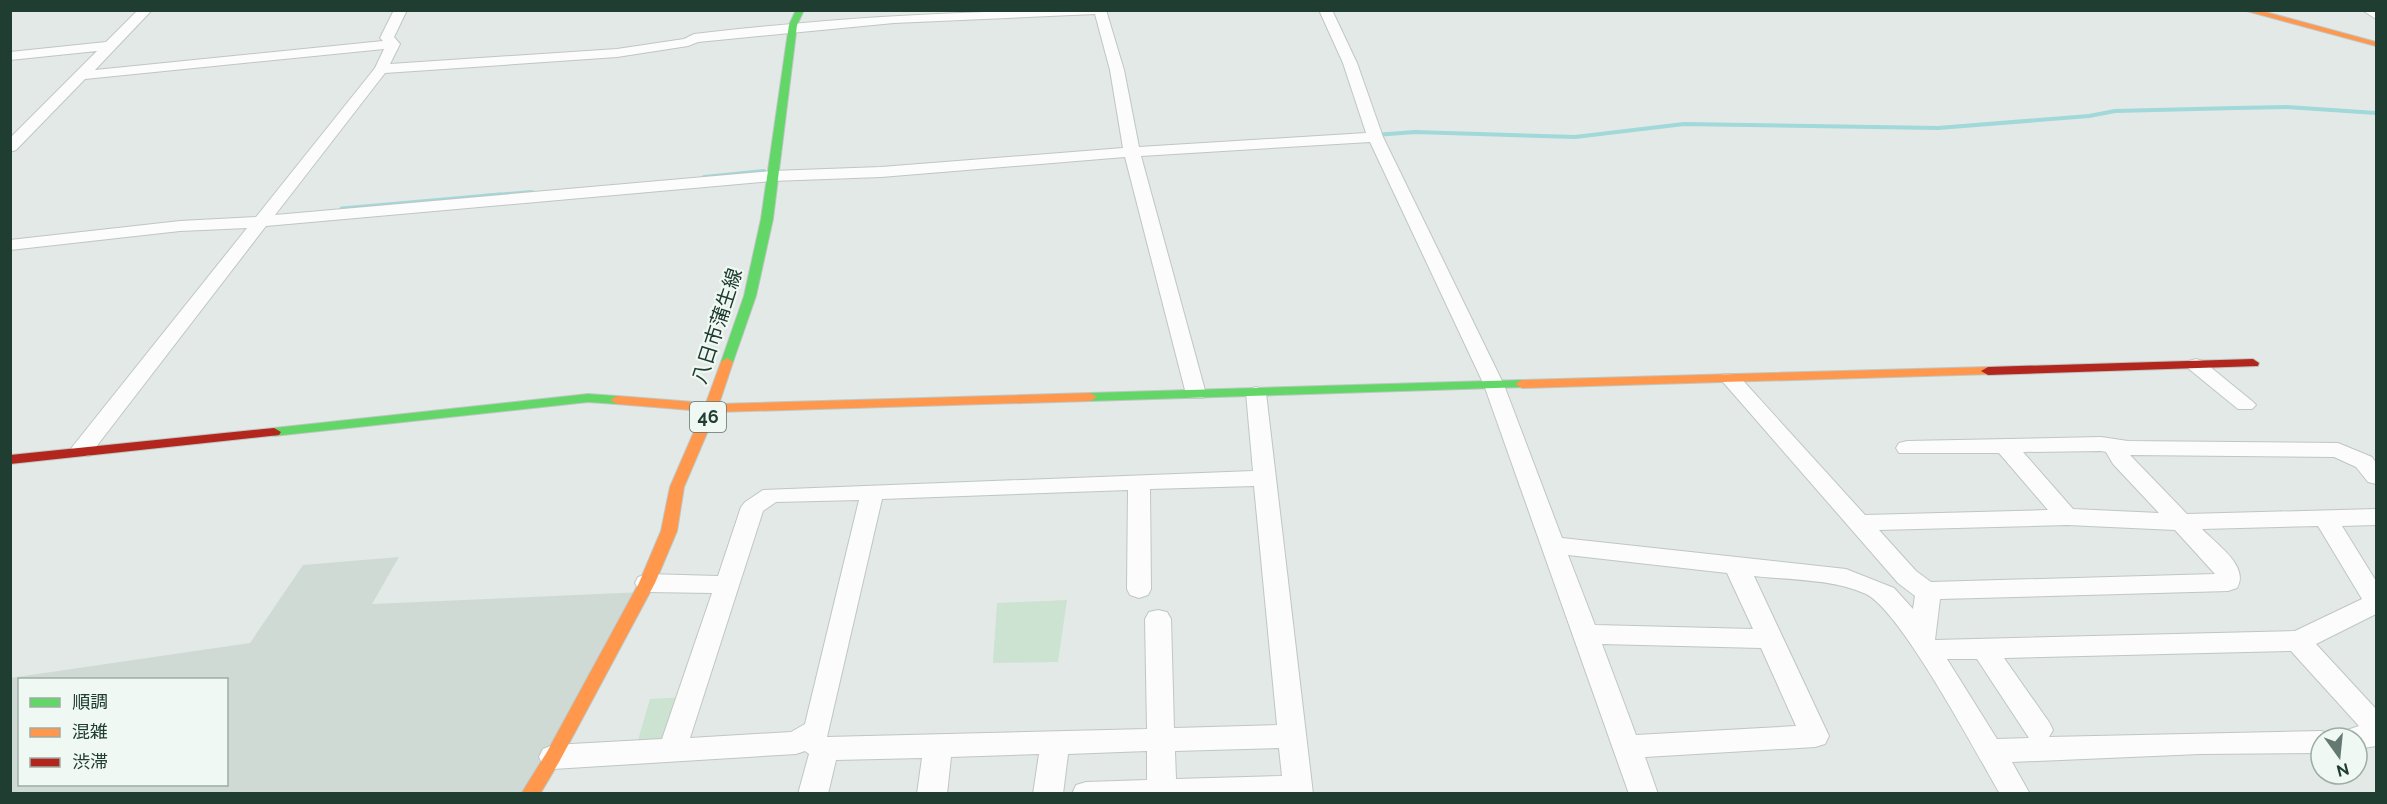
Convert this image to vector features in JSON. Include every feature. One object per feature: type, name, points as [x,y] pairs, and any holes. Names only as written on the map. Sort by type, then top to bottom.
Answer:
[{"type":"street","points":[[10,147],[146,10]]},
{"type":"street","points":[[393,44],[387,38],[400,10]]},
{"type":"street","name":"八日市蒲生線","points":[[530,794],[553,757],[647,583],[669,531],[677,487],[711,408],[750,296],[767,219],[793,26],[800,10]]},
{"type":"street","points":[[381,69],[616,53],[688,42],[694,38],[793,26],[996,13],[1098,10],[1111,44],[1132,152],[1196,394]]},
{"type":"street","points":[[1325,10],[1350,63],[1375,137],[1494,385],[1644,794]]},
{"type":"street","points":[[2247,10],[2376,44]]},
{"type":"street","points":[[2368,10],[2376,15]]},
{"type":"street","points":[[84,75],[393,44]]},
{"type":"street","points":[[81,451],[381,69],[393,44]]},
{"type":"street","points":[[10,56],[110,46]]},
{"type":"street","points":[[10,245],[168,227],[259,222],[772,176],[881,172],[1132,152],[1375,137]]},
{"type":"street","points":[[10,460],[588,398],[711,408],[2253,363]]},
{"type":"street","points":[[2196,365],[2245,405]]},
{"type":"street","points":[[1730,378],[1907,578],[1928,593]]},
{"type":"street","points":[[1086,794],[1298,791],[1256,393]]},
{"type":"street","points":[[1907,448],[2101,444],[2128,448],[2338,450],[2364,462],[2376,477]]},
{"type":"street","points":[[2005,446],[2067,517]]},
{"type":"street","points":[[1928,593],[1934,590],[2229,582],[2227,570],[2121,459],[2117,452],[2128,448]]},
{"type":"street","points":[[672,750],[753,507],[771,495],[1265,478]]},
{"type":"street","points":[[1139,483],[1139,589]]},
{"type":"street","points":[[813,794],[817,730],[872,491]]},
{"type":"street","points":[[1859,523],[2067,517],[2181,522],[2376,517]]},
{"type":"street","points":[[1925,645],[1984,649],[2298,641],[2376,602],[2325,518]]},
{"type":"street","points":[[1553,545],[1846,578],[1881,590],[1900,606],[2016,794]]},
{"type":"street","points":[[1627,747],[1815,736],[1736,565]]},
{"type":"street","points":[[647,583],[727,585]]},
{"type":"street","points":[[1925,645],[1928,593]]},
{"type":"street","points":[[1158,619],[1162,793]]},
{"type":"street","points":[[1585,634],[1770,639]]},
{"type":"street","points":[[2298,641],[2376,727]]},
{"type":"street","points":[[1984,649],[2039,730]]},
{"type":"street","points":[[553,757],[796,743],[938,746],[1292,736]]},
{"type":"street","points":[[1989,751],[2200,743],[2309,742]]},
{"type":"street","points":[[1048,794],[1055,743]]},
{"type":"street","points":[[932,794],[938,746]]},
{"type":"shaded area","points":[[399,557],[372,604],[643,592],[521,793],[11,793],[10,678],[250,643],[303,565]]},
{"type":"green space","points":[[1067,600],[1058,662],[993,663],[997,603]]},
{"type":"green space","points":[[688,697],[680,747],[636,747],[650,699]]},
{"type":"waterway","points":[[1375,135],[1415,132],[1575,137],[1684,124],[1938,128],[2089,116],[2115,111],[2236,108],[2287,107],[2376,113]]},
{"type":"waterway","points":[[704,177],[764,171]]},
{"type":"waterway","points":[[484,196],[532,192]]},
{"type":"waterway","points":[[342,209],[500,195]]},
{"type":"traffic: fast","points":[[727,362],[750,296],[767,219],[793,25],[800,10]]},
{"type":"traffic: fast","points":[[1090,397],[1522,384]]},
{"type":"traffic: fast","points":[[274,432],[588,398],[617,400]]},
{"type":"traffic: slow","points":[[2247,10],[2376,44]]},
{"type":"traffic: slow","points":[[530,794],[553,757],[647,583],[669,531],[677,487],[711,408],[727,362]]},
{"type":"traffic: slow","points":[[1522,384],[1988,371]]},
{"type":"traffic: slow","points":[[617,400],[711,408],[1090,397]]},
{"type":"traffic: jam","points":[[1988,371],[2253,363]]},
{"type":"traffic: jam","points":[[10,460],[274,432]]}]
